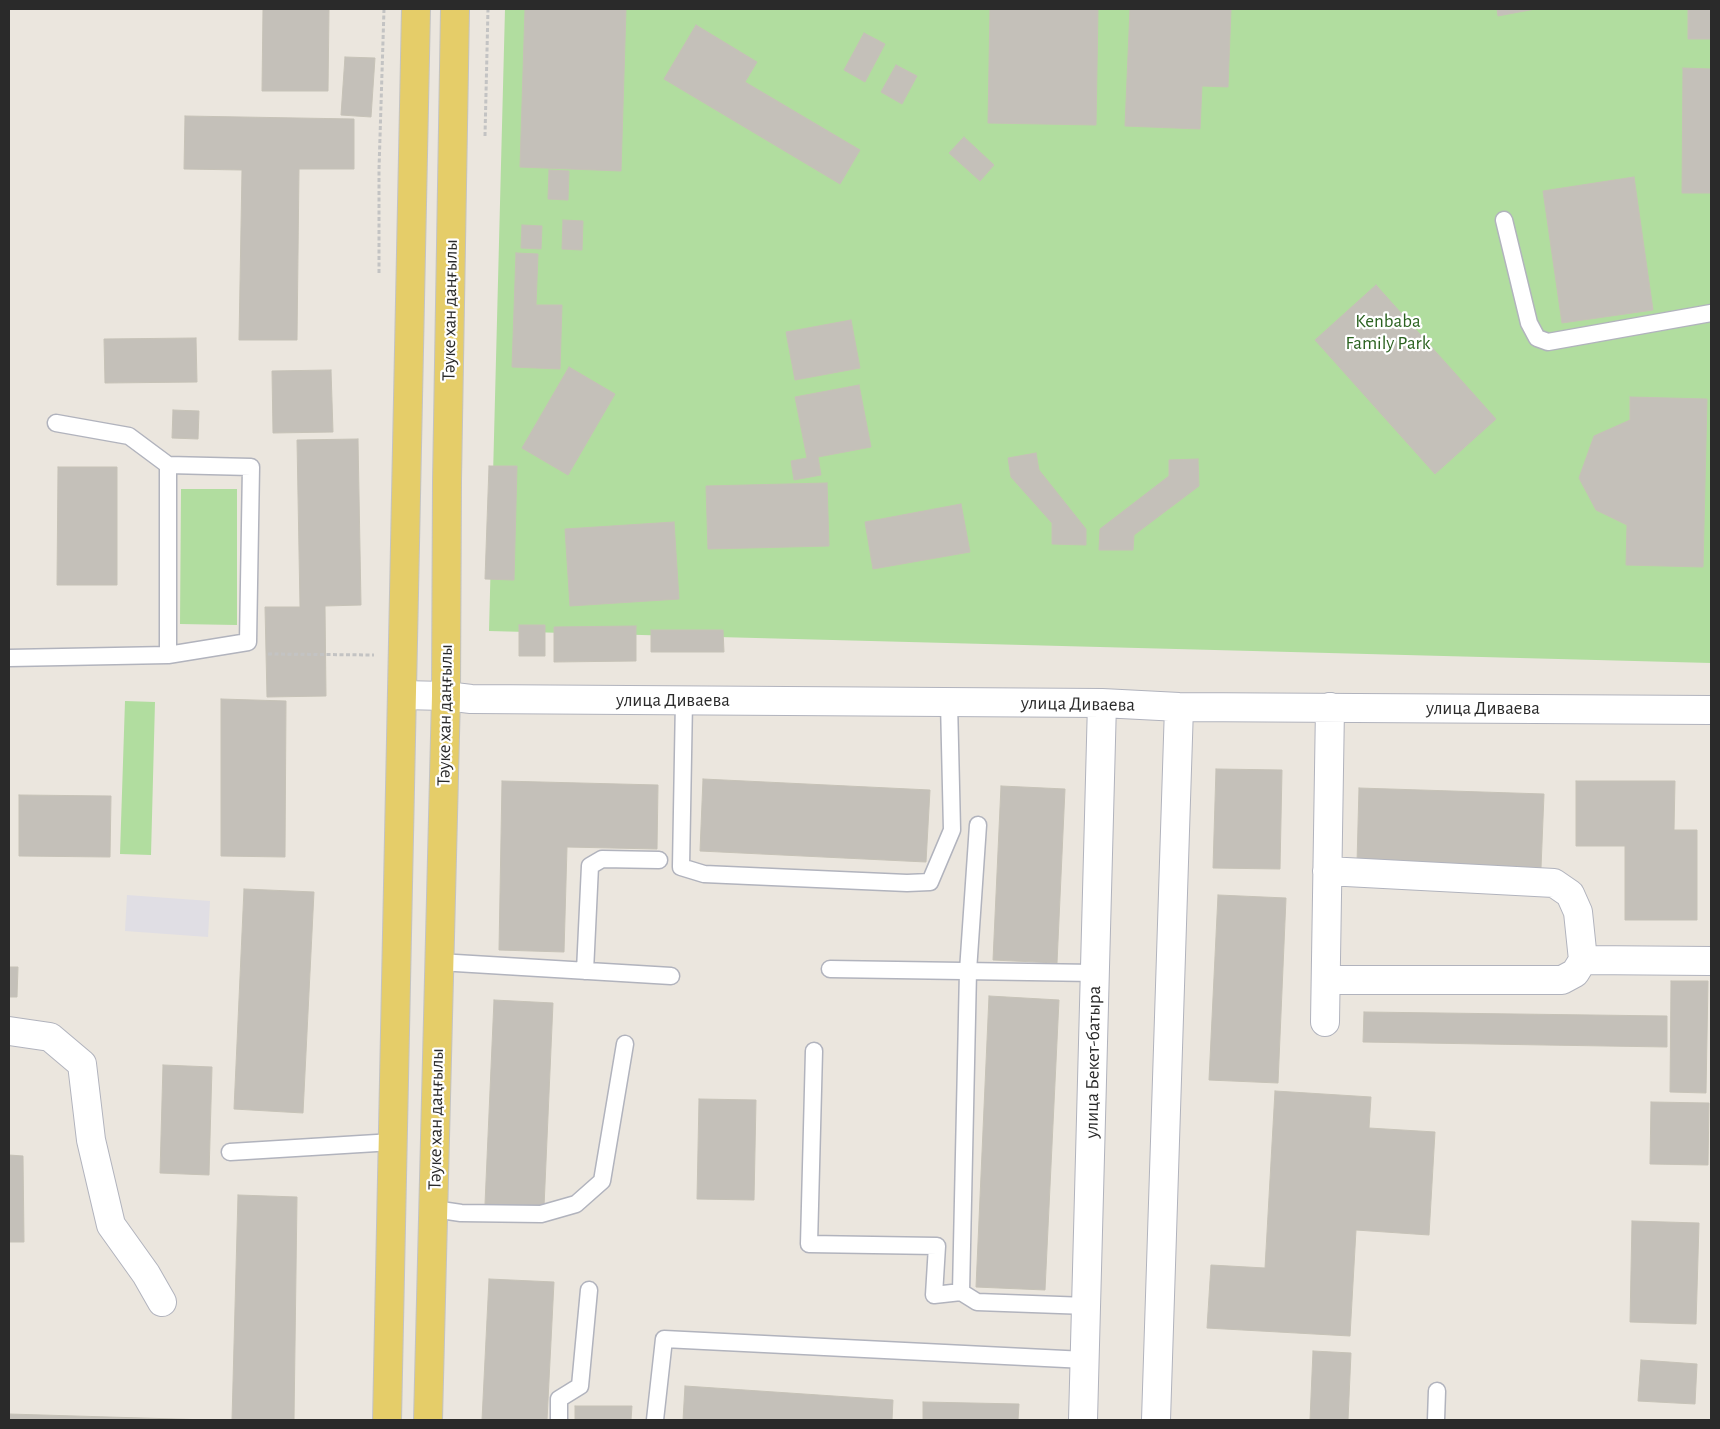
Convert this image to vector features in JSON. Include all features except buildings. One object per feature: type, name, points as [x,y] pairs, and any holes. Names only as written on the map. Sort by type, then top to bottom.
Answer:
[{"type":"main road","points":[[387,1420],[416,9]]},
{"type":"main road","name":"Тәуке хан даңғылы","points":[[428,1420],[446,696],[447,481],[456,9]]},
{"type":"street","name":"улица Диваева","points":[[402,695],[446,696],[471,699],[1102,703],[1179,706],[1711,710]]},
{"type":"street","name":"улица Бекет-батыра","points":[[1083,1420],[1102,703]]},
{"type":"street","points":[[1156,1420],[1179,706]]},
{"type":"street","points":[[1325,1022],[1330,707]]},
{"type":"street","points":[[1326,980],[1562,980],[1575,973],[1583,960],[1578,912],[1570,894],[1554,883],[1327,871]]},
{"type":"street","points":[[1583,960],[1711,961]]},
{"type":"street","points":[[9,1031],[50,1037],[82,1064],[91,1140],[111,1225],[146,1274],[162,1302]]},
{"type":"lane","points":[[1504,220],[1529,323],[1537,338],[1548,342],[1711,313]]},
{"type":"lane","points":[[9,658],[168,655],[248,642],[250,467],[168,465],[129,436],[56,423]]},
{"type":"lane","points":[[168,465],[168,655]]},
{"type":"lane","points":[[684,700],[681,867],[704,874],[907,883],[930,882],[952,830],[949,702]]},
{"type":"lane","points":[[961,1292],[968,971],[978,825]]},
{"type":"lane","points":[[585,971],[590,866],[602,859],[659,860]]},
{"type":"lane","points":[[439,962],[671,976]]},
{"type":"lane","points":[[830,968],[1095,974]]},
{"type":"lane","points":[[434,1209],[461,1213],[541,1214],[576,1204],[602,1182],[625,1044]]},
{"type":"lane","points":[[814,1051],[809,1244],[937,1246],[934,1295],[961,1292],[977,1302],[1087,1306]]},
{"type":"lane","points":[[230,1152],[393,1142]]},
{"type":"lane","points":[[559,1420],[560,1399],[580,1386],[589,1290]]},
{"type":"lane","points":[[655,1420],[664,1339],[1085,1360]]},
{"type":"lane","points":[[1436,1420],[1437,1391]]},
{"type":"path","points":[[266,654],[378,655]]},
{"type":"shaded area","points":[[127,895],[210,901],[208,937],[125,931]]},
{"type":"green space","name":"Kenbaba Family Park","points":[[505,9],[1711,9],[1711,663],[489,631]]},
{"type":"green space","points":[[181,489],[237,489],[237,625],[180,624]]},
{"type":"green space","points":[[125,701],[155,702],[151,855],[120,854]]}]
